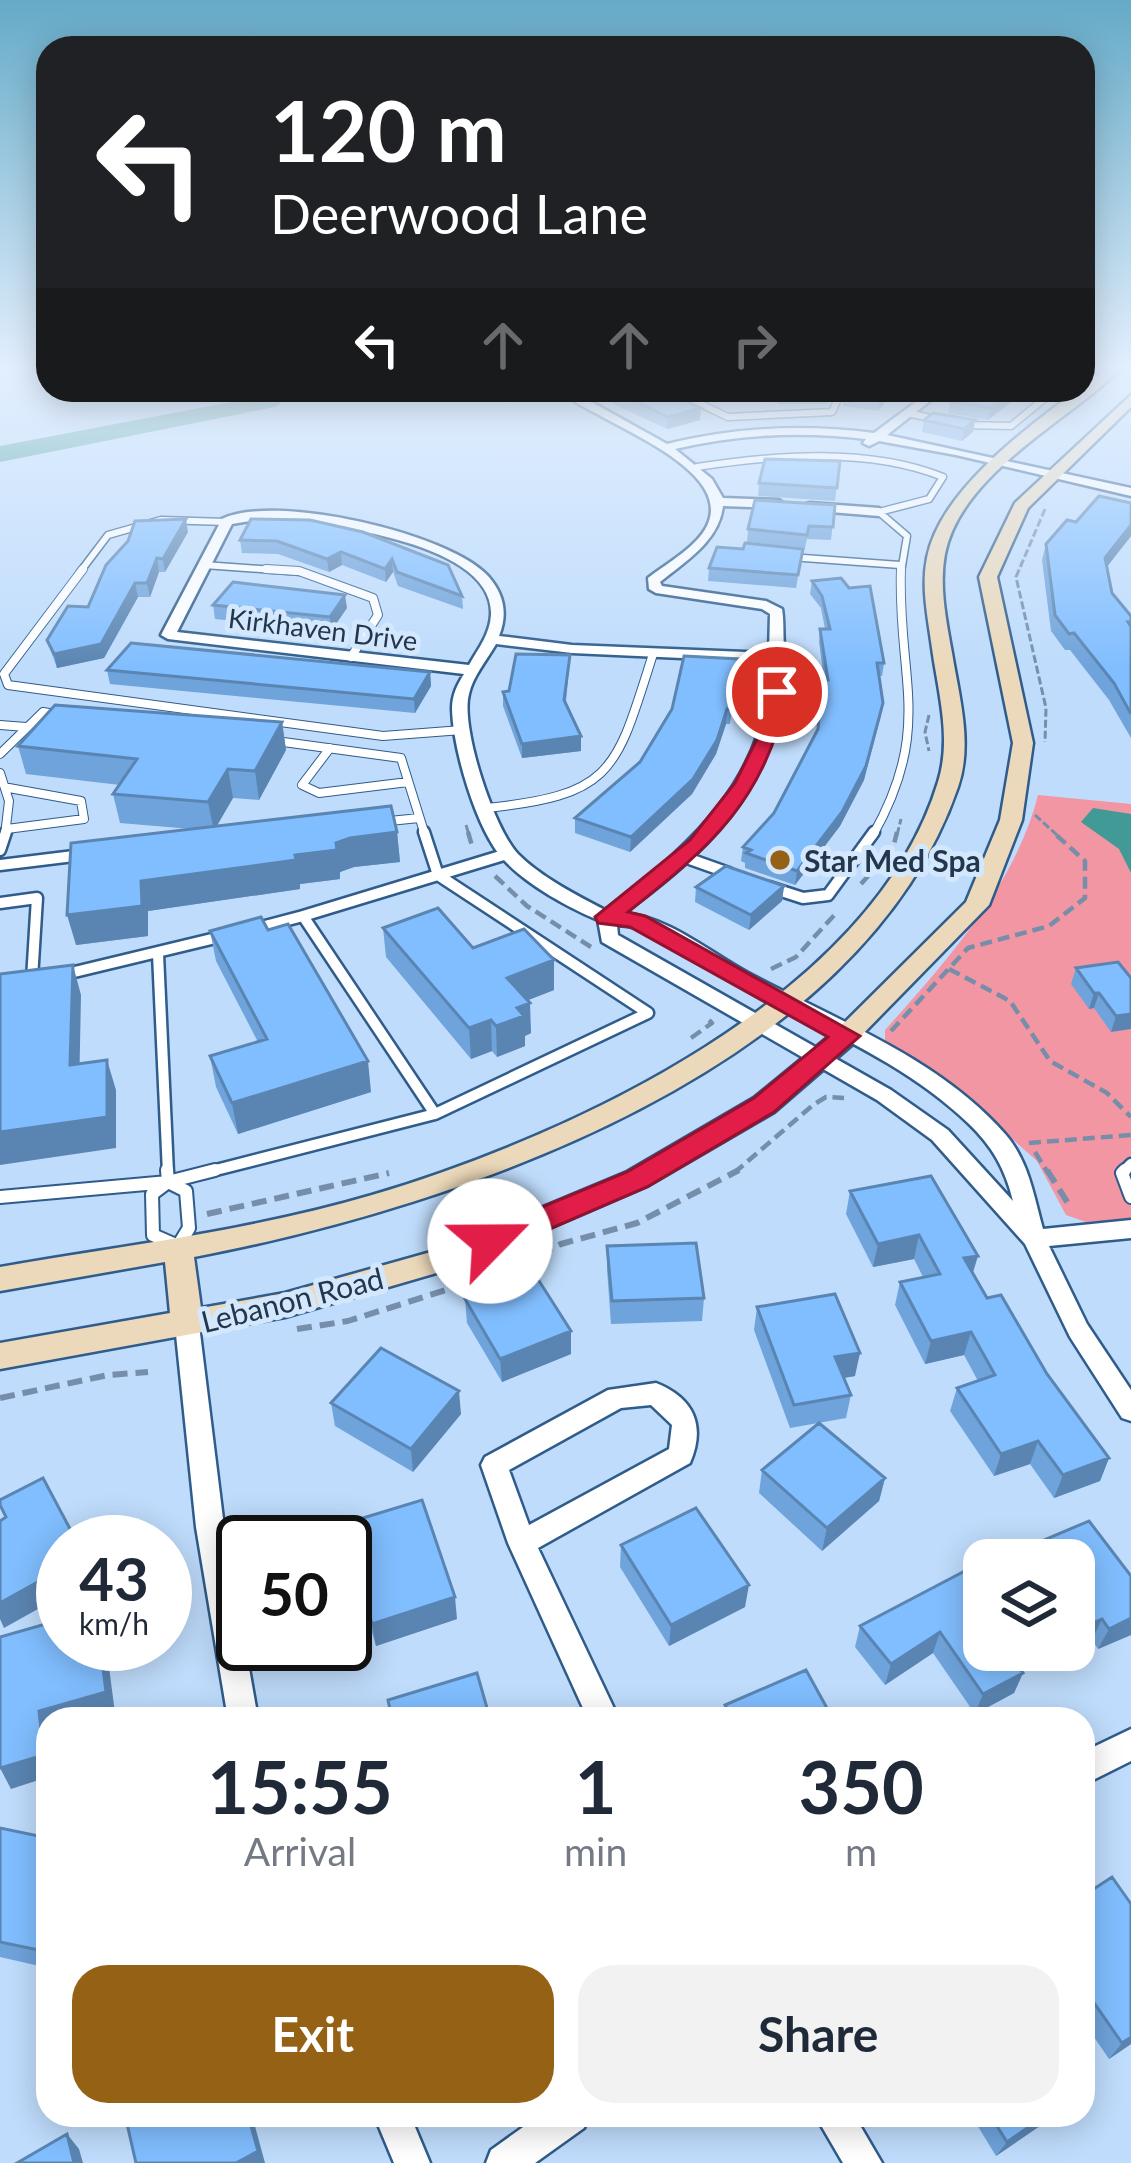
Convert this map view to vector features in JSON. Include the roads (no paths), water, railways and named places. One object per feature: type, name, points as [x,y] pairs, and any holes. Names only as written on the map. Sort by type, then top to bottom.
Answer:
[{"type":"main road","points":[[0,1279],[374,1205],[554,1141],[687,1070],[807,987],[871,920],[923,848],[949,784],[956,722],[934,595],[939,545],[958,507],[999,467]]},
{"type":"main road","name":"Lebanon Road","points":[[0,1356],[284,1305],[453,1257],[637,1180],[764,1105],[819,1059],[976,905],[1011,820],[1023,743],[988,577],[1006,529],[1058,467]]},
{"type":"main road","points":[[178,1246],[187,1325]]},
{"type":"street","points":[[607,917],[684,857],[746,784],[768,739],[777,692],[774,608],[656,589],[653,581],[715,521],[720,502],[714,485],[697,467]]},
{"type":"street","points":[[988,467],[1131,508]]},
{"type":"street","points":[[1044,480],[1131,492]]},
{"type":"street","points":[[720,502],[879,512]]},
{"type":"street","points":[[205,565],[227,522],[242,517],[331,521],[438,550],[478,573],[490,586],[498,615],[459,698],[462,730],[486,808],[507,854],[607,917],[636,921],[846,1036],[957,1104],[1000,1144],[1019,1177],[1034,1239],[1078,1330],[1131,1410]]},
{"type":"street","name":"Kirkhaven Drive","points":[[205,565],[168,635],[472,670]]},
{"type":"street","points":[[489,639],[653,654],[775,658]]},
{"type":"street","points":[[607,917],[609,938],[884,1095],[940,1135],[1034,1239]]},
{"type":"street","points":[[1034,1239],[1131,1229]]},
{"type":"street","points":[[187,1325],[210,1527],[241,1707]]},
{"type":"street","points":[[522,1543],[681,1455],[686,1421],[656,1394],[616,1398],[494,1465],[522,1543],[598,1707]]},
{"type":"street","points":[[1095,1763],[1131,1744]]},
{"type":"street","points":[[397,2127],[412,2163]]},
{"type":"street","points":[[504,2163],[554,2127]]},
{"type":"street","points":[[841,2127],[864,2163]]},
{"type":"lane","points":[[879,512],[929,499],[943,477],[914,467]]},
{"type":"lane","points":[[757,884],[802,898],[828,895],[874,836],[906,762],[911,688],[899,609],[900,565],[907,536],[879,512]]},
{"type":"lane","points":[[227,522],[161,520],[131,524],[108,535],[4,674],[8,686],[383,736],[462,730]]},
{"type":"lane","points":[[695,544],[716,547]]},
{"type":"lane","points":[[779,556],[900,565]]},
{"type":"lane","points":[[205,565],[299,571],[373,598],[378,616],[351,657]]},
{"type":"lane","points":[[486,808],[573,794],[598,775],[621,749],[653,654]]},
{"type":"lane","points":[[0,754],[43,712],[65,715]]},
{"type":"lane","points":[[0,725],[26,727]]},
{"type":"lane","points":[[0,1197],[168,1182],[435,1114],[648,1012],[438,875],[401,758],[264,740]]},
{"type":"lane","points":[[330,748],[302,784],[307,790],[319,793],[408,782]]},
{"type":"lane","points":[[0,773],[9,788],[8,829],[0,850]]},
{"type":"lane","points":[[8,829],[84,819],[81,801],[9,788]]},
{"type":"lane","points":[[372,823],[419,818]]},
{"type":"lane","points":[[0,865],[92,854]]},
{"type":"lane","points":[[16,981],[158,954],[507,854]]},
{"type":"lane","points":[[684,857],[739,877]]},
{"type":"lane","points":[[0,903],[37,898],[32,979]]},
{"type":"lane","points":[[303,916],[435,1114]]},
{"type":"lane","points":[[158,954],[168,1182]]},
{"type":"lane","points":[[1131,1164],[1122,1173],[1131,1197]]},
{"type":"lane","points":[[168,1182],[186,1191],[189,1228],[178,1246],[153,1235],[152,1194],[168,1182]]},
{"type":"place","name":"Star Med Spa","points":[[780,860]]}]
